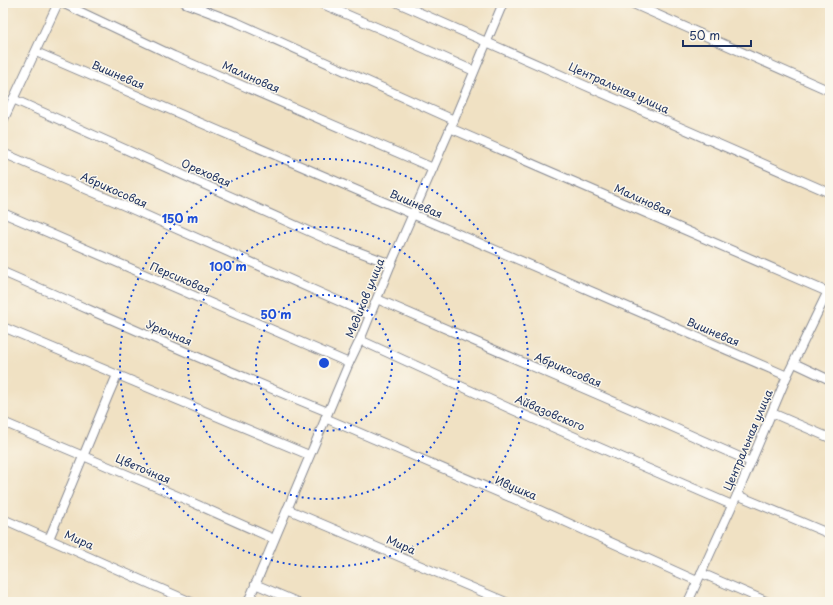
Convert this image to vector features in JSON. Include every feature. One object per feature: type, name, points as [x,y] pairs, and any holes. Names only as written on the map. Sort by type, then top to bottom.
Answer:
[{"type":"street","points":[[3,121],[58,3]]},
{"type":"street","name":"Малиновая","points":[[62,3],[174,56],[433,168]]},
{"type":"street","points":[[185,3],[238,23],[454,120]]},
{"type":"street","points":[[320,3],[474,71]]},
{"type":"street","name":"Центральная улица","points":[[398,3],[679,128],[830,193]]},
{"type":"street","name":"Медиков улица","points":[[248,602],[348,363],[360,340],[412,214],[454,120],[503,3]]},
{"type":"street","points":[[631,3],[830,91]]},
{"type":"street","name":"Вишневая","points":[[36,52],[787,376]]},
{"type":"street","name":"Ореховая","points":[[13,99],[335,243],[391,264]]},
{"type":"street","name":"Малиновая","points":[[450,128],[829,291]]},
{"type":"street","name":"Абрикосовая","points":[[3,153],[370,315]]},
{"type":"street","name":"Персиковая","points":[[3,213],[348,363]]},
{"type":"street","name":"Урючная","points":[[3,272],[290,396],[327,415]]},
{"type":"street","name":"Центральная улица","points":[[688,602],[737,495],[787,376],[829,291]]},
{"type":"street","name":"Абрикосовая","points":[[377,299],[750,462]]},
{"type":"street","points":[[3,327],[309,455]]},
{"type":"street","name":"Айвазовского","points":[[360,340],[513,410],[732,505]]},
{"type":"street","points":[[794,363],[830,380]]},
{"type":"street","points":[[49,539],[117,375]]},
{"type":"street","points":[[772,413],[830,438]]},
{"type":"street","name":"Ивушка","points":[[327,415],[667,566],[768,602]]},
{"type":"street","name":"Цветочная","points":[[3,422],[228,517],[274,539]]},
{"type":"street","points":[[737,495],[830,534]]},
{"type":"street","name":"Мира","points":[[287,509],[506,602]]},
{"type":"street","name":"Мира","points":[[3,519],[191,602]]},
{"type":"street","points":[[255,584],[297,602]]}]
